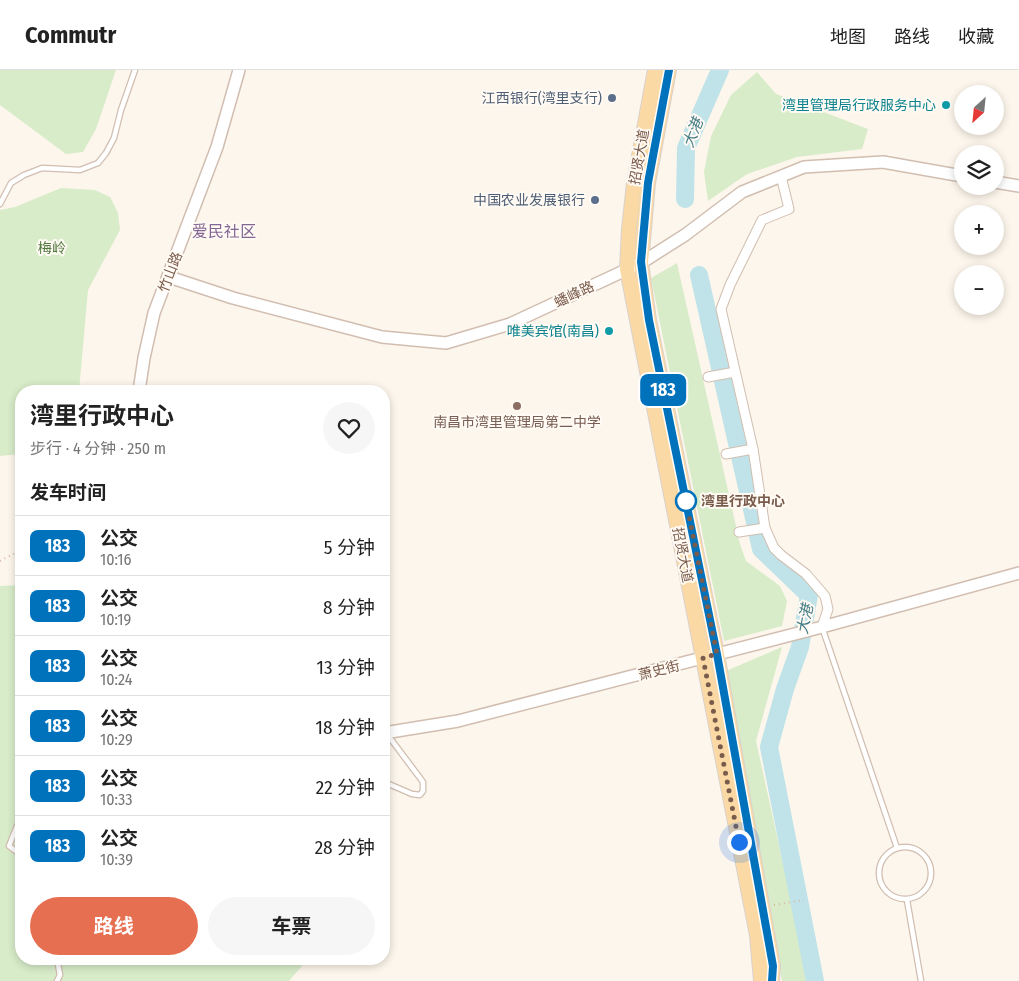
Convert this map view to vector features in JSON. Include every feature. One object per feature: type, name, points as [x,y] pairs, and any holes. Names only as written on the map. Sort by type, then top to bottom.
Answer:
[{"type":"main road","name":"招贤大道","points":[[655,70],[634,182],[627,269],[757,935],[760,981]]},
{"type":"main road","name":"招贤大道","points":[[669,70],[648,183],[641,262],[651,330],[717,654],[773,966],[772,981]]},
{"type":"street","name":"竹山路","points":[[140,385],[154,313],[217,147],[239,70]]},
{"type":"street","name":"蟠峰路","points":[[168,277],[233,298],[382,337],[446,343],[510,324],[627,269],[685,235],[742,192],[804,167],[883,162],[954,175]]},
{"type":"street","points":[[781,176],[789,209],[762,220],[730,285],[721,309],[753,449],[765,528],[774,548],[806,574],[825,596],[828,609],[822,628]]},
{"type":"street","points":[[1004,184],[1019,186]]},
{"type":"street","points":[[708,377],[735,372]]},
{"type":"street","points":[[726,454],[753,449]]},
{"type":"street","points":[[739,532],[765,528]]},
{"type":"street","name":"萧史街","points":[[390,732],[458,721],[822,628],[1019,573]]},
{"type":"lane","points":[[0,204],[11,183],[24,175],[42,168],[80,170],[98,163],[114,138],[121,110],[135,70]]},
{"type":"lane","points":[[822,628],[897,848]]},
{"type":"lane","points":[[390,740],[422,782],[423,790],[420,795],[412,794],[390,785]]},
{"type":"lane","points":[[15,832],[10,846],[15,850]]},
{"type":"lane","points":[[907,847],[916,849],[924,855],[931,873],[930,883],[924,891],[917,897],[907,900],[897,899],[889,894],[882,887],[878,878],[878,869],[882,860],[888,852],[897,848],[907,847]]},
{"type":"lane","points":[[907,900],[921,981]]},
{"type":"lane","points":[[57,981],[60,975],[58,965]]},
{"type":"path","points":[[0,561],[15,553]]},
{"type":"path","points":[[763,907],[804,900]]},
{"type":"green space","points":[[0,70],[116,70],[96,129],[83,152],[66,154],[0,105]]},
{"type":"green space","points":[[757,72],[776,94],[868,129],[862,149],[797,157],[747,174],[708,201],[704,172],[711,136],[731,95]]},
{"type":"green space","name":"梅岭","points":[[61,188],[95,190],[110,197],[118,213],[120,230],[88,290],[80,385],[15,385],[15,455],[0,456],[0,210],[15,207]]},
{"type":"green space","points":[[677,263],[740,544],[746,561],[780,586],[787,601],[782,626],[724,641],[651,278]]},
{"type":"green space","points":[[15,585],[15,965],[303,965],[289,981],[0,981],[0,586]]},
{"type":"green space","points":[[782,647],[756,741],[809,981],[782,981],[726,671]]},
{"type":"waterway","name":"大港","points":[[685,199],[686,148],[720,70]]},
{"type":"waterway","name":"大港","points":[[699,275],[761,549],[809,595],[800,647],[785,689],[769,747],[815,981]]},
{"type":"bus line","name":"183","points":[[669,70],[648,183],[641,262],[649,320],[717,654],[773,966],[772,981]]},
{"type":"place","name":"江西银行(湾里支行)","points":[[612,98]]},
{"type":"place","name":"湾里管理局行政服务中心","points":[[946,105]]},
{"type":"place","name":"中国农业发展银行","points":[[595,200]]},
{"type":"place","name":"唯美宾馆(南昌)","points":[[609,331]]},
{"type":"place","name":"南昌市湾里管理局第二中学","points":[[517,406]]},
{"type":"place","name":"湾里行政中心","points":[[686,501]]},
{"type":"district","name":"爱民社区","points":[[224,231]]},
{"type":"route","points":[[686,501],[717,654],[703,658],[739,842]]}]
